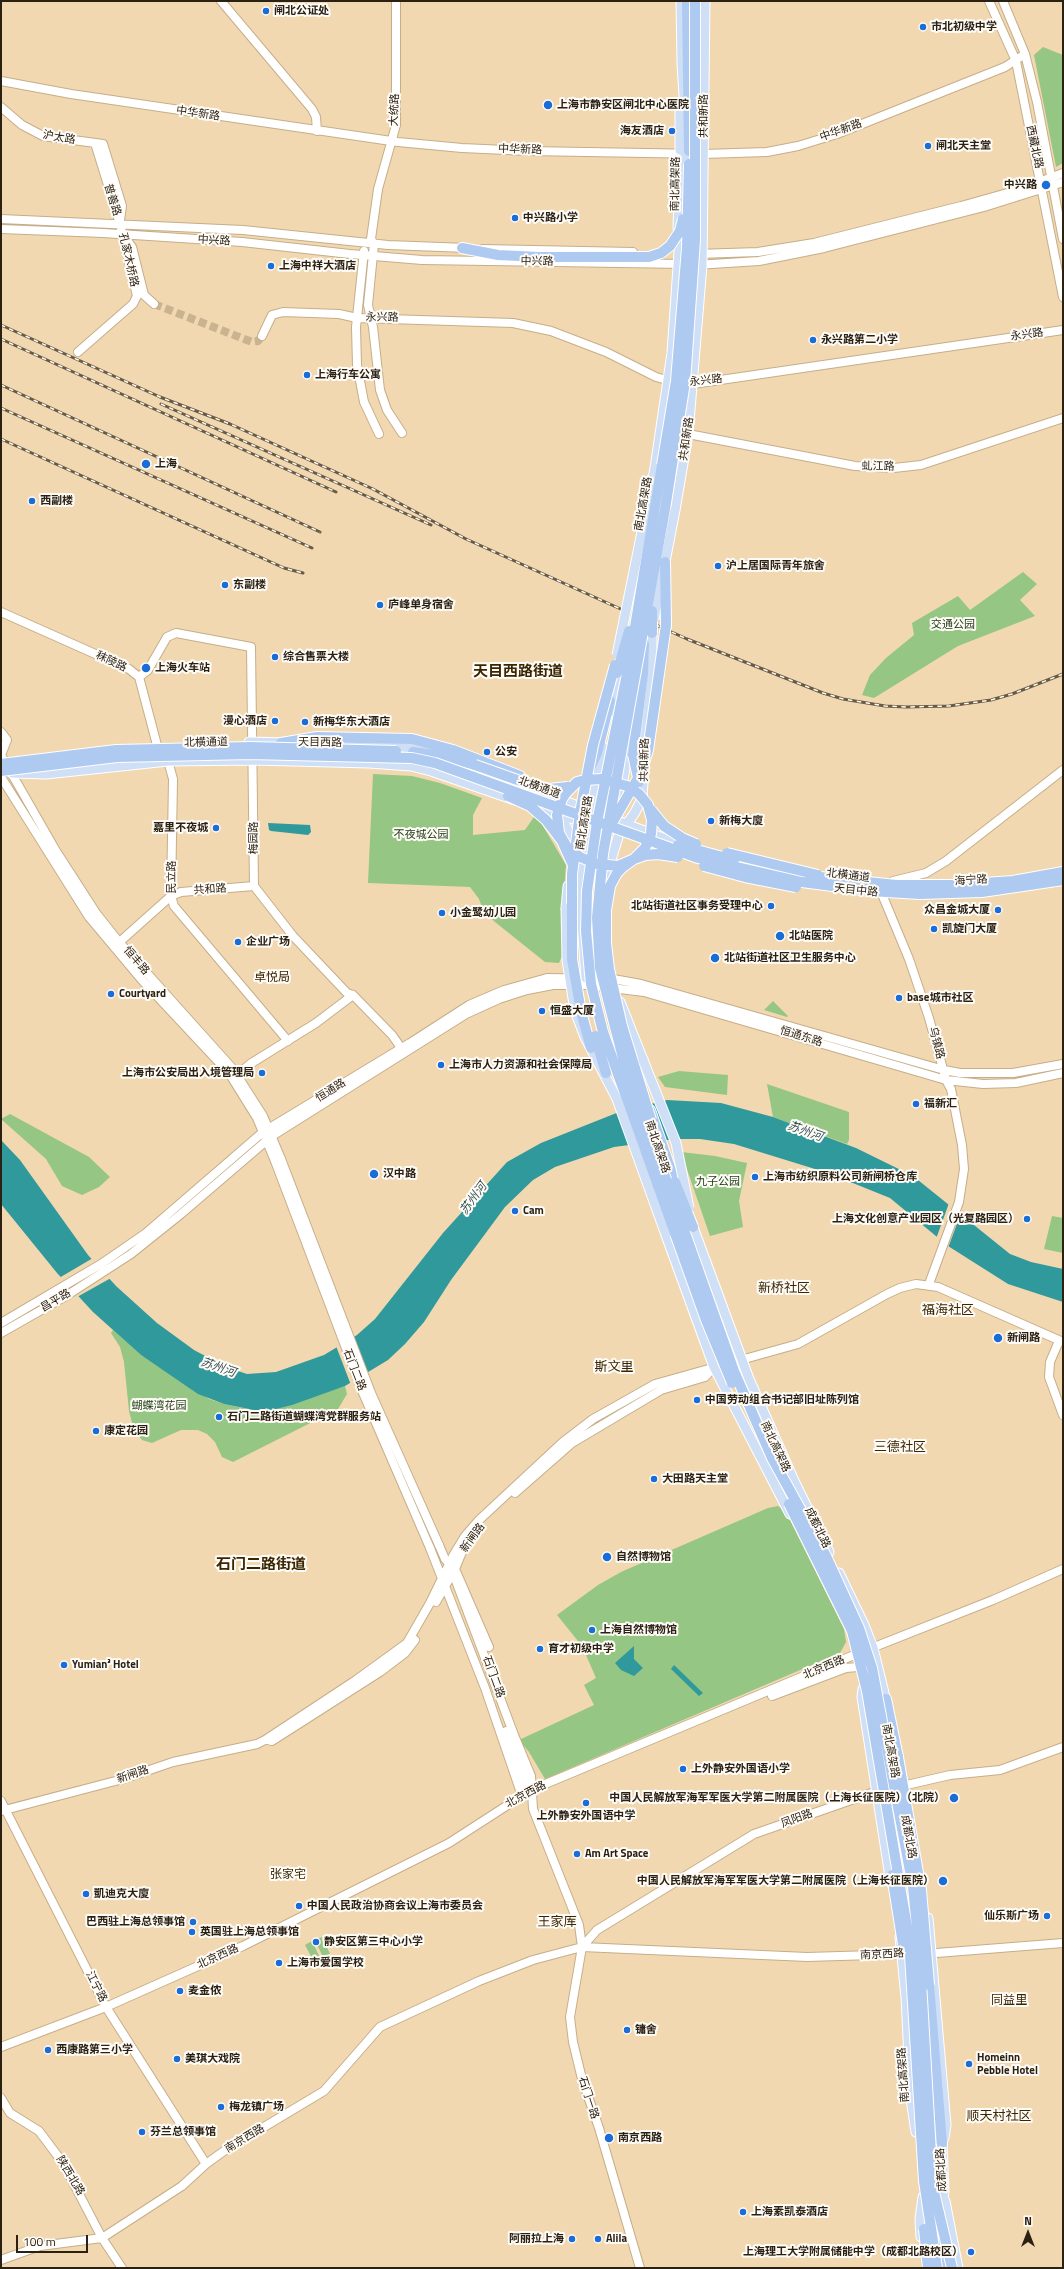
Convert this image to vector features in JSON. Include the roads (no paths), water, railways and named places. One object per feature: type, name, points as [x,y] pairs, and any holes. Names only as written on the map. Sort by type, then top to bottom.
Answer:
[{"type":"highway","name":"南北高架路","points":[[647,584],[676,381],[687,248],[685,153],[686,1]]},
{"type":"highway","name":"南北高架路","points":[[695,1],[695,240],[690,329],[679,427],[602,791],[586,902],[587,958],[603,1032],[734,1371],[772,1458],[826,1556],[866,1648],[876,1688],[927,1952],[933,2188],[938,2242],[944,2268]]},
{"type":"highway","points":[[462,248],[498,255],[539,257],[637,259],[661,253],[676,239],[683,223],[685,153]]},
{"type":"highway","points":[[605,842],[616,813],[641,773],[648,750],[666,625],[665,562]]},
{"type":"highway","points":[[647,584],[648,633],[633,755],[636,773],[652,820],[651,834],[645,848],[616,873],[610,886],[606,910],[606,943],[609,969],[622,1026],[646,1101],[693,1227]]},
{"type":"highway","points":[[606,1073],[588,1011],[578,960],[576,876],[557,824],[559,807],[566,793],[590,768],[597,753],[611,695],[647,584]]},
{"type":"highway","name":"南北高架路","points":[[648,633],[605,842],[597,918],[600,968],[623,1058],[663,1187],[725,1368],[775,1476],[818,1560],[854,1638],[867,1691],[909,1938],[924,2181],[937,2268]]},
{"type":"highway","points":[[611,695],[615,665]]},
{"type":"highway","points":[[592,1048],[581,1012],[572,959],[572,874],[593,745],[615,665]]},
{"type":"highway","points":[[281,743],[317,737],[412,739],[453,750],[550,787],[568,787]]},
{"type":"highway","name":"北横通道","points":[[3,764],[103,751],[174,748],[379,749],[413,752],[456,763],[672,843],[771,869],[842,884],[962,885],[1013,881],[1063,872]]},
{"type":"highway","points":[[413,752],[454,758],[537,787],[550,789],[568,787],[577,782],[593,779],[619,783],[639,794],[664,826],[694,844],[714,851],[842,884]]},
{"type":"highway","points":[[3,764],[46,770],[195,755]]},
{"type":"highway","name":"北横通道","points":[[3,764],[117,757],[195,755],[412,758],[435,763],[698,858],[770,875],[842,884],[896,893],[956,893],[1014,889],[1063,881]]},
{"type":"highway","points":[[354,756],[430,766],[473,781],[530,806],[546,820],[562,841],[573,852],[597,864],[618,866],[634,859],[658,854],[673,855],[720,871],[773,884],[804,888],[842,884]]},
{"type":"highway","points":[[576,845],[602,791]]},
{"type":"highway","points":[[617,1099],[663,1187]]},
{"type":"highway","points":[[646,1101],[663,1187]]},
{"type":"highway","points":[[863,1689],[900,1921],[907,1980],[915,2093],[915,2120]]},
{"type":"highway","points":[[886,1699],[923,1892],[924,1925],[942,2144]]},
{"type":"highway","points":[[894,1886],[896,1860]]},
{"type":"highway","points":[[909,1865],[923,1892]]},
{"type":"highway","points":[[900,1921],[909,1938]]},
{"type":"highway","points":[[924,1925],[927,1952]]},
{"type":"highway","points":[[924,2181],[924,2234],[926,2266]]},
{"type":"highway","points":[[933,2188],[950,2268]]},
{"type":"main road","points":[[221,1],[312,108],[316,117],[317,130]]},
{"type":"main road","name":"大统路","points":[[396,1],[396,125],[381,173],[370,242],[372,256],[368,304],[380,390],[389,414],[402,433]]},
{"type":"main road","name":"共和新路","points":[[679,253],[685,153],[680,112],[683,98],[681,1]]},
{"type":"main road","name":"共和新路","points":[[682,18],[686,1]]},
{"type":"main road","name":"共和新路","points":[[699,1],[701,25],[704,35]]},
{"type":"main road","name":"共和新路","points":[[693,1227],[676,1143],[614,983],[606,942],[606,895],[611,860],[623,822],[634,814],[642,799],[645,738],[652,674],[648,633],[665,562],[688,434],[703,254],[705,1]]},
{"type":"main road","name":"西藏北路","points":[[989,1],[1016,61],[1042,185],[1063,297]]},
{"type":"main road","name":"西藏北路","points":[[1003,1],[1025,54],[1037,102],[1063,239]]},
{"type":"main road","name":"中华新路","points":[[1,81],[79,95],[391,142],[506,150],[704,154],[767,152],[798,146],[910,105],[1016,61],[1025,54]]},
{"type":"main road","name":"沪太路","points":[[1,107],[22,125],[43,136],[99,144]]},
{"type":"main road","name":"普善路","points":[[99,144],[120,224]]},
{"type":"main road","name":"中兴路","points":[[1052,182],[1063,173]]},
{"type":"main road","name":"中兴路","points":[[1,219],[243,230],[370,242],[462,248],[703,254],[758,252],[810,244],[1052,182],[1063,182]]},
{"type":"main road","name":"中兴路","points":[[1,229],[122,234],[242,242],[363,256],[460,261],[702,265],[759,261],[812,250],[984,207],[1042,185]]},
{"type":"main road","name":"孔家木桥路","points":[[78,352],[133,304],[136,296],[120,224]]},
{"type":"main road","points":[[122,234],[132,247],[144,295],[154,304]]},
{"type":"main road","name":"大统路","points":[[370,242],[363,256],[355,336],[360,385],[369,415],[379,434]]},
{"type":"main road","points":[[615,665],[630,598],[668,381],[672,353],[679,253]]},
{"type":"main road","name":"永兴路","points":[[262,336],[272,315],[278,312],[339,314],[357,318],[489,321],[537,327],[606,352],[668,381],[693,384],[1063,330]]},
{"type":"main road","name":"虬江路","points":[[688,434],[855,466],[894,468],[921,465],[1063,418]]},
{"type":"main road","name":"秣陵路","points":[[1,612],[129,669],[139,677],[148,670],[167,637],[176,633],[251,647]]},
{"type":"main road","name":"梅园路","points":[[251,647],[254,742],[254,886]]},
{"type":"main road","name":"共和新路","points":[[586,982],[581,907],[583,852],[598,768],[625,661],[627,657],[635,657],[641,661],[617,810],[623,822]]},
{"type":"main road","name":"民立路","points":[[139,677],[157,745],[168,761],[173,779],[171,896],[174,906],[288,1040]]},
{"type":"main road","points":[[1,732],[7,740],[3,764]]},
{"type":"main road","name":"天目西路","points":[[3,764],[157,745],[254,742],[362,744],[419,747],[460,758],[623,822]]},
{"type":"main road","name":"天目西路","points":[[3,764],[155,758],[168,761],[254,760],[411,766],[446,774],[561,816],[588,822],[619,834]]},
{"type":"main road","name":"恒丰路","points":[[3,764],[117,945]]},
{"type":"main road","name":"天目中路","points":[[623,822],[692,848],[808,874],[878,884],[914,877],[938,866],[1063,770]]},
{"type":"main road","name":"恒丰路","points":[[1,777],[89,917],[117,945],[235,1076],[268,1134],[278,1160]]},
{"type":"main road","name":"天目中路","points":[[619,834],[709,863],[750,873],[833,889],[882,895],[918,883],[952,863],[1063,777]]},
{"type":"main road","points":[[561,816],[576,845]]},
{"type":"main road","name":"成都北路","points":[[588,822],[576,845],[570,877],[566,931],[570,989],[580,1025],[606,1073],[617,1099],[714,1367],[814,1560],[841,1616],[858,1667],[863,1689],[862,1697],[879,1790],[909,1980],[920,2107],[915,2120],[928,2238],[934,2268]]},
{"type":"main road","name":"海宁路","points":[[878,884],[992,880],[1063,868]]},
{"type":"main road","name":"海宁路","points":[[882,895],[917,896],[999,893],[1063,881]]},
{"type":"main road","name":"乌镇路","points":[[878,884],[916,978],[946,1080],[951,1092],[963,1154],[962,1186],[957,1208],[929,1284]]},
{"type":"main road","points":[[254,886],[293,936],[402,1051]]},
{"type":"main road","name":"共和路","points":[[117,945],[171,896],[181,892],[254,886]]},
{"type":"main road","name":"恒通路","points":[[106,1266],[268,1134],[402,1051],[462,1009],[496,993],[547,978],[586,982]]},
{"type":"main road","name":"恒通东路","points":[[586,982],[641,984],[689,996],[944,1070],[960,1073],[1013,1072],[1063,1064]]},
{"type":"main road","name":"恒通东路","points":[[614,983],[946,1080],[983,1084],[1016,1083],[1063,1073]]},
{"type":"main road","points":[[235,1076],[250,1064],[316,1024],[350,996]]},
{"type":"main road","name":"石门二路","points":[[278,1160],[371,1394],[445,1559],[449,1575],[499,1720],[522,1796]]},
{"type":"main road","name":"石门二路","points":[[278,1160],[363,1393],[430,1548],[449,1575],[489,1647]]},
{"type":"main road","name":"成都北路","points":[[693,1227],[741,1359],[794,1483],[864,1625],[873,1648],[886,1699],[899,1740],[903,1786],[927,1952],[924,1969],[933,2107],[937,2136],[942,2144],[944,2192],[940,2218],[950,2268]]},
{"type":"main road","name":"昌平路","points":[[1,1333],[66,1290],[106,1266]]},
{"type":"main road","name":"新闸路","points":[[3,1810],[123,1779],[174,1762],[256,1744],[265,1740],[356,1680],[406,1643],[449,1575],[465,1536],[478,1521],[563,1442],[593,1419],[654,1384],[798,1344],[900,1288],[916,1284],[929,1284],[1061,1341]]},
{"type":"main road","name":"昌平路","points":[[1,1323],[66,1290]]},
{"type":"main road","points":[[1061,1341],[1050,1362],[1049,1377],[1063,1415]]},
{"type":"main road","name":"北京西路","points":[[1,2047],[106,2007],[243,1946],[449,1843],[531,1790],[854,1655],[993,1600],[1063,1569]]},
{"type":"main road","name":"石门二路","points":[[449,1575],[531,1776],[533,1809],[579,1925],[582,1947]]},
{"type":"main road","points":[[662,1735],[672,1736],[846,1668],[858,1667]]},
{"type":"main road","name":"石门二路","points":[[499,1720],[525,1783],[531,1790]]},
{"type":"main road","name":"凤阳路","points":[[582,1947],[597,1930],[744,1842],[754,1834],[879,1790],[950,1775],[1000,1770],[1063,1747]]},
{"type":"main road","name":"江宁路","points":[[1,1801],[3,1810],[106,2007],[206,2164]]},
{"type":"main road","points":[[907,1808],[923,1892],[927,1952],[946,2125],[946,2135],[942,2144]]},
{"type":"main road","points":[[919,1903],[923,1892]]},
{"type":"main road","name":"南京西路","points":[[1,2260],[40,2246],[102,2238],[182,2186],[206,2164],[324,2091],[380,2027],[478,1981],[533,1960],[582,1947],[807,1957],[904,1954],[1063,1943]]},
{"type":"main road","name":"石门一路","points":[[582,1947],[570,2017],[573,2042],[582,2080],[640,2268]]},
{"type":"main road","points":[[904,1954],[911,2099],[915,2120]]},
{"type":"main road","points":[[906,1998],[909,1980]]},
{"type":"main road","name":"陕西北路","points":[[1,2098],[7,2109],[25,2124],[39,2131],[62,2163],[102,2238],[122,2268]]},
{"type":"main road","points":[[944,2192],[958,2268]]},
{"type":"main road","points":[[923,2197],[920,2219],[926,2266]]},
{"type":"main road","points":[[926,2266],[928,2238]]},
{"type":"water","points":[[268,823],[310,825],[311,832],[308,835],[271,831],[269,830]]},
{"type":"water","name":"苏州河","points":[[667,1100],[721,1103],[773,1117],[856,1148],[913,1176],[1010,1254],[1031,1262],[1063,1269],[1063,1302],[1008,1284],[948,1246],[890,1198],[828,1173],[734,1144],[700,1139],[675,1139],[614,1147],[555,1167],[533,1180],[505,1207],[451,1280],[424,1322],[405,1344],[388,1360],[345,1386],[292,1405],[272,1410],[259,1411],[224,1404],[198,1394],[141,1355],[93,1312],[57,1273],[1,1204],[1,1140],[20,1160],[88,1255],[116,1286],[157,1323],[194,1350],[226,1367],[247,1374],[276,1372],[324,1355],[357,1335],[375,1319],[443,1233],[507,1162],[541,1143],[619,1112]]},
{"type":"water","points":[[634,1646],[634,1659],[643,1668],[634,1676],[621,1670],[615,1663]]},
{"type":"water","points":[[674,1665],[703,1693],[699,1696],[671,1669]]},
{"type":"tunnel","points":[[154,304],[252,342],[258,341],[262,336]]},
{"type":"railway","points":[[1,325],[160,397],[230,424],[373,489],[466,539],[687,639],[823,693],[843,699],[885,706],[949,706],[991,700],[1012,694],[1063,674]]},
{"type":"railway","points":[[1,339],[336,492]]},
{"type":"railway","points":[[1,385],[320,532]]},
{"type":"railway","points":[[161,404],[431,525]]},
{"type":"railway","points":[[1,408],[312,548]]},
{"type":"railway","points":[[1,439],[284,568],[303,573]]},
{"type":"place","name":"闸北公证处","points":[[266,11]]},
{"type":"place","name":"市北初级中学","points":[[923,27]]},
{"type":"place","name":"上海市静安区闸北中心医院","points":[[548,105]]},
{"type":"place","name":"海友酒店","points":[[672,131]]},
{"type":"place","name":"闸北天主堂","points":[[928,146]]},
{"type":"place","name":"中兴路","points":[[1046,185]]},
{"type":"place","name":"中兴路小学","points":[[515,218]]},
{"type":"place","name":"上海中祥大酒店","points":[[271,266]]},
{"type":"place","name":"永兴路第二小学","points":[[813,340]]},
{"type":"place","name":"上海行车公寓","points":[[307,375]]},
{"type":"place","name":"上海","points":[[146,464]]},
{"type":"place","name":"西副楼","points":[[32,501]]},
{"type":"place","name":"沪上居国际青年旅舍","points":[[718,566]]},
{"type":"place","name":"东副楼","points":[[225,585]]},
{"type":"place","name":"庐峰单身宿舍","points":[[380,605]]},
{"type":"place","name":"综合售票大楼","points":[[275,657]]},
{"type":"place","name":"上海火车站","points":[[146,668]]},
{"type":"place","name":"漫心酒店","points":[[275,721]]},
{"type":"place","name":"新梅华东大酒店","points":[[305,722]]},
{"type":"place","name":"公安","points":[[487,752]]},
{"type":"place","name":"新梅大廈","points":[[711,821]]},
{"type":"place","name":"嘉里不夜城","points":[[216,828]]},
{"type":"place","name":"北站街道社区事务受理中心","points":[[771,906]]},
{"type":"place","name":"众昌金城大厦","points":[[998,910]]},
{"type":"place","name":"小金鹭幼儿园","points":[[442,913]]},
{"type":"place","name":"凯旋门大厦","points":[[934,929]]},
{"type":"place","name":"北站医院","points":[[780,936]]},
{"type":"place","name":"企业广场","points":[[238,942]]},
{"type":"place","name":"北站街道社区卫生服务中心","points":[[715,958]]},
{"type":"place","name":"Courtyard","points":[[111,994]]},
{"type":"place","name":"base城市社区","points":[[899,998]]},
{"type":"place","name":"恒盛大厦","points":[[542,1011]]},
{"type":"place","name":"上海市人力资源和社会保障局","points":[[441,1065]]},
{"type":"place","name":"上海市公安局出入境管理局","points":[[262,1073]]},
{"type":"place","name":"福新汇","points":[[916,1104]]},
{"type":"place","name":"汉中路","points":[[374,1174]]},
{"type":"place","name":"上海市纺织原料公司新闸桥仓库","points":[[755,1177]]},
{"type":"place","name":"Cam","points":[[515,1211]]},
{"type":"place","name":"上海文化创意产业园区（光复路园区）","points":[[1027,1219]]},
{"type":"place","name":"新闸路","points":[[998,1338]]},
{"type":"place","name":"中国劳动组合书记部旧址陈列馆","points":[[697,1400]]},
{"type":"place","name":"石门二路街道蝴蝶湾党群服务站","points":[[219,1417]]},
{"type":"place","name":"康定花园","points":[[96,1431]]},
{"type":"place","name":"大田路天主堂","points":[[654,1479]]},
{"type":"place","name":"自然博物馆","points":[[607,1557]]},
{"type":"place","name":"上海自然博物馆","points":[[592,1630]]},
{"type":"place","name":"育才初级中学","points":[[540,1649]]},
{"type":"place","name":"Yumian³ Hotel","points":[[64,1665]]},
{"type":"place","name":"上外静安外国语小学","points":[[683,1769]]},
{"type":"place","name":"中国人民解放军海军军医大学第二附属医院（上海长征医院）（北院）","points":[[954,1798]]},
{"type":"place","name":"上外静安外国语中学","points":[[586,1803]]},
{"type":"place","name":"Am Art Space","points":[[577,1854]]},
{"type":"place","name":"中国人民解放军海军军医大学第二附属医院（上海长征医院）","points":[[943,1881]]},
{"type":"place","name":"凱迪克大廈","points":[[86,1894]]},
{"type":"place","name":"中国人民政治协商会议上海市委员会","points":[[299,1906]]},
{"type":"place","name":"仙乐斯广场","points":[[1047,1916]]},
{"type":"place","name":"巴西驻上海总领事馆","points":[[193,1922]]},
{"type":"place","name":"英国驻上海总领事馆","points":[[192,1932]]},
{"type":"place","name":"静安区第三中心小学","points":[[316,1942]]},
{"type":"place","name":"上海市爱国学校","points":[[279,1963]]},
{"type":"place","name":"麦金侬","points":[[180,1991]]},
{"type":"place","name":"镛舍","points":[[627,2030]]},
{"type":"place","name":"西康路第三小学","points":[[48,2050]]},
{"type":"place","name":"美琪大戏院","points":[[177,2059]]},
{"type":"place","name":"Homeinn Pebble Hotel","points":[[969,2064]]},
{"type":"place","name":"梅龙镇广场","points":[[221,2107]]},
{"type":"place","name":"芬兰总领事馆","points":[[142,2132]]},
{"type":"place","name":"南京西路","points":[[609,2138]]},
{"type":"place","name":"上海素凯泰酒店","points":[[743,2212]]},
{"type":"place","name":"阿丽拉上海","points":[[572,2239]]},
{"type":"place","name":"Alila","points":[[598,2239]]},
{"type":"place","name":"上海理工大学附属储能中学（成都北路校区）","points":[[971,2252]]},
{"type":"district","name":"天目西路街道","points":[[518,672]]},
{"type":"district","name":"卓悦局","points":[[272,978]]},
{"type":"district","name":"新桥社区","points":[[784,1289]]},
{"type":"district","name":"福海社区","points":[[948,1311]]},
{"type":"district","name":"斯文里","points":[[614,1368]]},
{"type":"district","name":"三德社区","points":[[900,1448]]},
{"type":"district","name":"石门二路街道","points":[[261,1565]]},
{"type":"district","name":"张家宅","points":[[288,1875]]},
{"type":"district","name":"王家厍","points":[[557,1923]]},
{"type":"district","name":"同益里","points":[[1009,2001]]},
{"type":"district","name":"顺天村社区","points":[[999,2117]]},
{"type":"park label","name":"交通公园","points":[[953,625]]},
{"type":"park label","name":"不夜城公园","points":[[421,835]]},
{"type":"park label","name":"九子公园","points":[[718,1182]]},
{"type":"park label","name":"蝴蝶湾花园","points":[[159,1406]]}]
